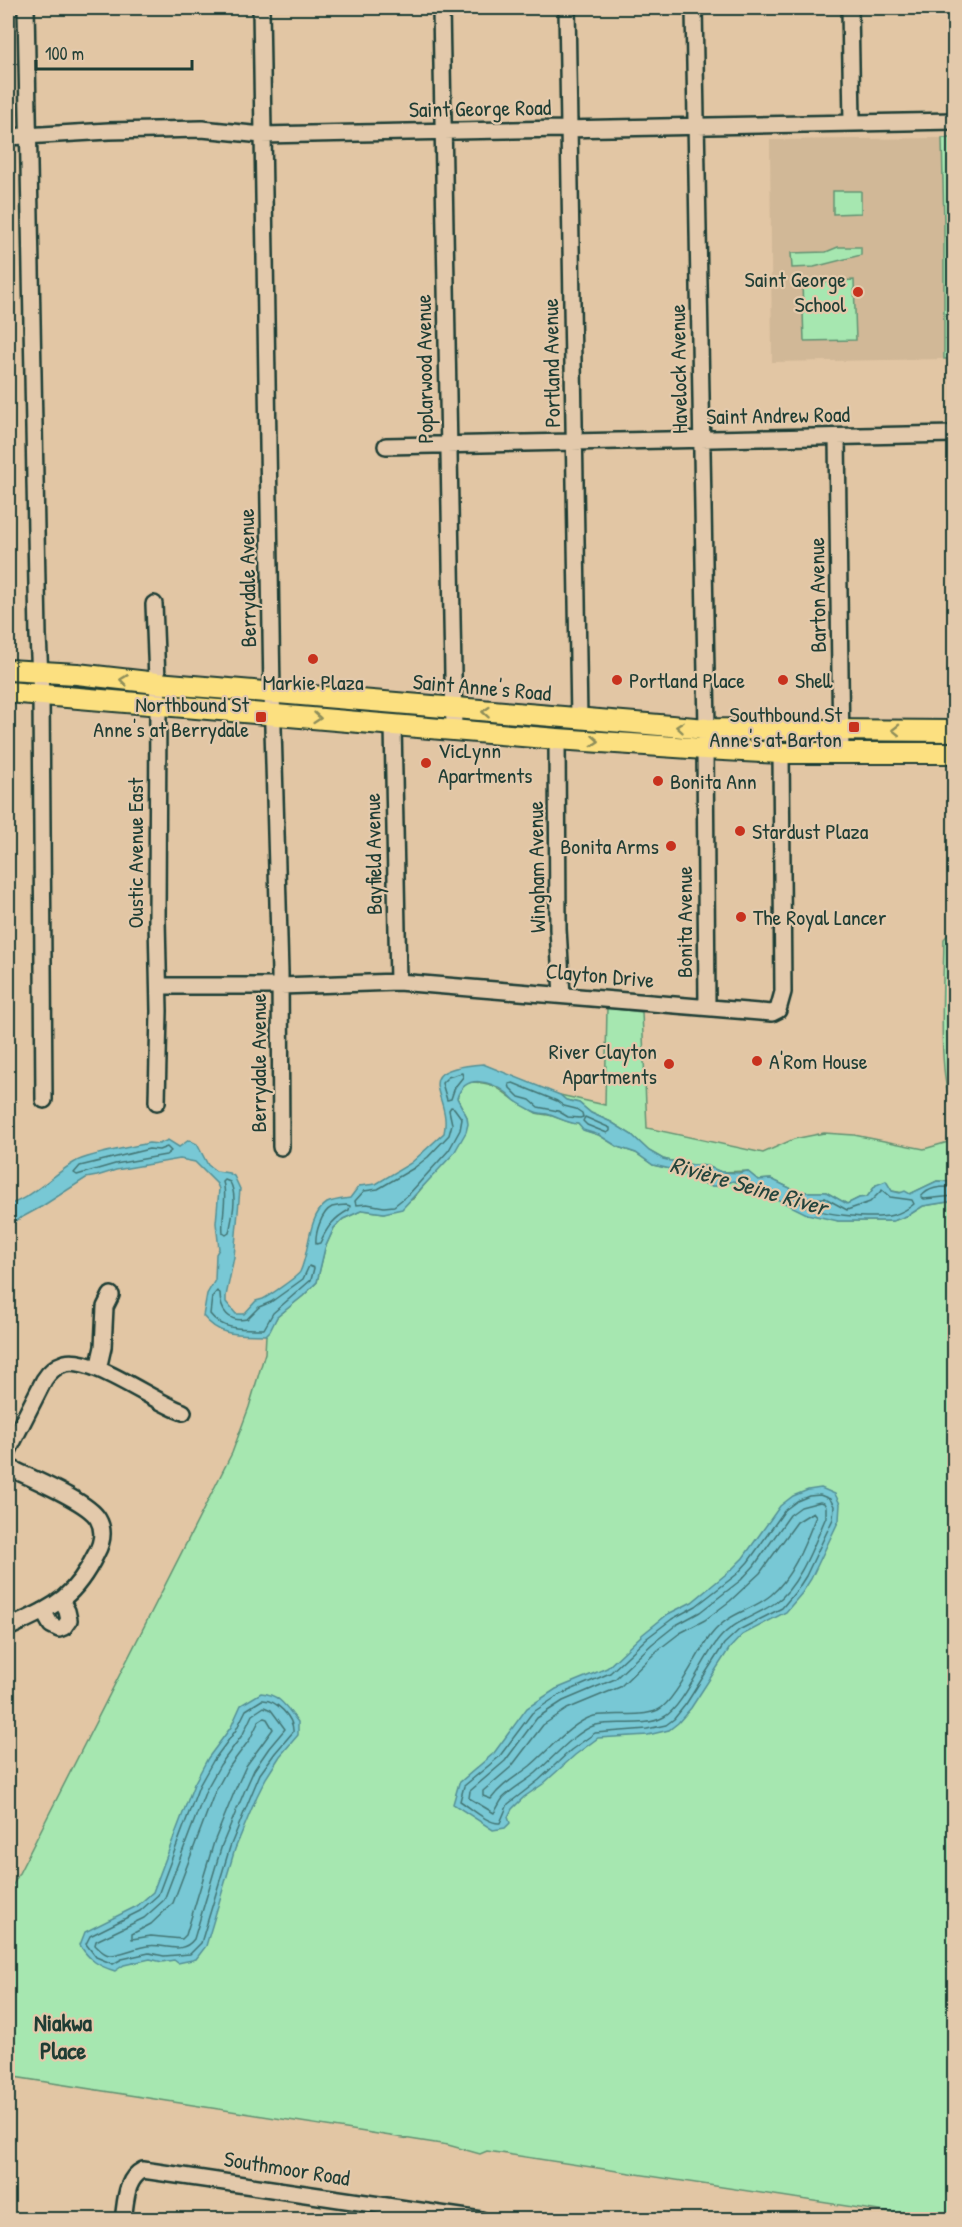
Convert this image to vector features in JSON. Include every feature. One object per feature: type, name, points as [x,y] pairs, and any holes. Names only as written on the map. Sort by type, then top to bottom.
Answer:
[{"type":"main road","name":"Saint Anne's Road","points":[[8,670],[77,674],[156,684],[579,719],[781,753],[954,753]]},
{"type":"main road","name":"Saint Anne's Road","points":[[8,692],[557,739],[706,739],[841,730],[954,731]]},
{"type":"street","points":[[26,8],[41,695],[44,1100]]},
{"type":"street","name":"Berrydale Avenue","points":[[261,8],[272,693],[280,986],[281,1147]]},
{"type":"street","name":"Poplarwood Avenue","points":[[441,8],[447,445],[454,730]]},
{"type":"street","name":"Portland Avenue","points":[[567,8],[579,719]]},
{"type":"street","name":"Havelock Avenue","points":[[694,8],[706,739]]},
{"type":"street","points":[[850,8],[852,122]]},
{"type":"street","name":"Saint George Road","points":[[8,137],[109,130],[202,129],[262,135],[954,121]]},
{"type":"street","name":"Saint Andrew Road","points":[[386,446],[954,434]]},
{"type":"street","name":"Barton Avenue","points":[[837,437],[841,752]]},
{"type":"street","name":"Oustic Avenue East","points":[[154,604],[158,705],[157,1102]]},
{"type":"street","name":"Bayfield Avenue","points":[[393,725],[398,982]]},
{"type":"street","name":"Wingham Avenue","points":[[557,739],[558,929],[562,994]]},
{"type":"street","name":"Bonita Avenue","points":[[706,739],[707,1007]]},
{"type":"street","name":"Clayton Drive","points":[[159,986],[280,986],[398,982],[772,1013],[778,1010],[783,992],[781,753]]},
{"type":"street","points":[[98,1369],[103,1347],[105,1307],[111,1295]]},
{"type":"street","points":[[8,1451],[44,1380],[52,1370],[65,1363],[76,1362],[91,1365],[167,1407],[183,1412]]},
{"type":"street","points":[[8,1467],[86,1507],[98,1519],[102,1531],[101,1544],[77,1587],[43,1611],[8,1629]]},
{"type":"street","points":[[43,1611],[51,1625],[59,1629],[64,1627],[69,1616],[61,1600]]},
{"type":"street","name":"Southmoor Road","points":[[123,2220],[130,2182],[142,2169],[481,2220]]},
{"type":"shaded area","name":"Saint George School","points":[[942,138],[944,359],[772,362],[770,140]]},
{"type":"green space","points":[[942,138],[954,138],[954,359],[944,359]]},
{"type":"green space","points":[[833,191],[861,191],[861,213],[833,214]]},
{"type":"green space","points":[[838,247],[861,247],[861,255],[814,267],[792,268],[791,253],[826,252]]},
{"type":"green space","points":[[854,280],[856,340],[804,341],[802,283]]},
{"type":"green space","points":[[954,928],[954,1109],[948,1096],[945,1077],[942,1028],[944,939]]},
{"type":"green space","points":[[607,1008],[642,1012],[647,1128],[763,1153],[794,1139],[824,1133],[854,1135],[924,1149],[948,1142],[954,1135],[954,1182],[937,1181],[910,1194],[876,1185],[867,1197],[847,1204],[826,1192],[798,1192],[771,1179],[758,1180],[747,1171],[721,1172],[707,1166],[663,1159],[649,1151],[632,1135],[591,1113],[579,1103],[566,1100],[560,1095],[605,1105]]},
{"type":"green space","points":[[473,1082],[493,1086],[536,1113],[578,1124],[584,1130],[636,1153],[653,1165],[675,1170],[710,1186],[733,1181],[746,1184],[758,1191],[838,1221],[893,1221],[923,1206],[954,1201],[954,2219],[931,2219],[487,2151],[480,2154],[448,2145],[8,2076],[8,1895],[232,1453],[265,1353],[266,1335],[277,1317],[317,1282],[325,1248],[334,1228],[343,1219],[363,1210],[384,1213],[413,1199],[428,1180],[467,1117],[457,1098],[462,1087]]},
{"type":"water","name":"Rivière Seine River","points":[[483,1064],[560,1095],[566,1100],[579,1103],[591,1113],[632,1135],[649,1151],[663,1159],[707,1166],[721,1172],[747,1171],[758,1180],[771,1179],[798,1192],[826,1192],[847,1204],[867,1197],[876,1185],[886,1181],[892,1191],[900,1193],[905,1191],[910,1194],[937,1181],[954,1182],[954,1201],[923,1206],[893,1221],[838,1221],[807,1214],[746,1184],[733,1181],[710,1186],[675,1170],[653,1165],[636,1153],[583,1130],[578,1124],[535,1112],[494,1085],[472,1082],[461,1090],[457,1098],[467,1117],[468,1124],[454,1153],[402,1209],[384,1213],[363,1210],[343,1219],[334,1228],[325,1248],[317,1282],[277,1317],[266,1335],[224,1331],[203,1316],[207,1294],[215,1280],[216,1254],[219,1249],[216,1223],[219,1189],[217,1184],[195,1162],[180,1159],[116,1170],[86,1178],[8,1225],[8,1205],[26,1197],[81,1159],[149,1143],[159,1144],[168,1140],[179,1147],[189,1140],[197,1144],[208,1165],[216,1171],[234,1176],[240,1189],[234,1257],[226,1302],[236,1314],[244,1314],[256,1301],[271,1294],[300,1272],[312,1225],[327,1203],[350,1198],[359,1186],[376,1184],[411,1163],[444,1133],[445,1119],[437,1086],[438,1078],[445,1072],[459,1067]]},
{"type":"water","points":[[821,1488],[835,1494],[840,1504],[839,1520],[811,1579],[786,1612],[742,1635],[729,1649],[691,1708],[678,1723],[669,1730],[648,1735],[598,1738],[524,1797],[512,1809],[508,1817],[510,1823],[505,1828],[493,1830],[453,1804],[459,1783],[494,1753],[527,1708],[556,1689],[607,1668],[668,1614],[692,1602],[731,1570],[743,1558],[780,1506],[793,1496]]},
{"type":"water","points":[[261,1693],[273,1696],[286,1707],[298,1722],[298,1735],[280,1756],[257,1796],[235,1849],[206,1946],[196,1959],[178,1963],[174,1960],[162,1962],[150,1959],[124,1965],[115,1971],[99,1965],[87,1955],[80,1945],[85,1932],[137,1906],[153,1892],[194,1784],[208,1758],[231,1727],[241,1705]]},
{"type":"place","name":"Saint George School","points":[[858,292]]},
{"type":"place","name":"Markie Plaza","points":[[313,659]]},
{"type":"place","name":"Portland Place","points":[[617,680]]},
{"type":"place","name":"Shell","points":[[783,680]]},
{"type":"place","name":"Northbound St Anne's at Berrydale","points":[[261,717]]},
{"type":"place","name":"Southbound St Anne's at Barton","points":[[854,727]]},
{"type":"place","name":"VicLynn Apartments","points":[[426,763]]},
{"type":"place","name":"Bonita Ann","points":[[658,781]]},
{"type":"place","name":"Stardust Plaza","points":[[740,831]]},
{"type":"place","name":"Bonita Arms","points":[[671,846]]},
{"type":"place","name":"The Royal Lancer","points":[[741,917]]},
{"type":"place","name":"A'Rom House","points":[[757,1061]]},
{"type":"place","name":"River Clayton Apartments","points":[[669,1064]]},
{"type":"district","name":"Niakwa Place","points":[[63,2036]]}]
